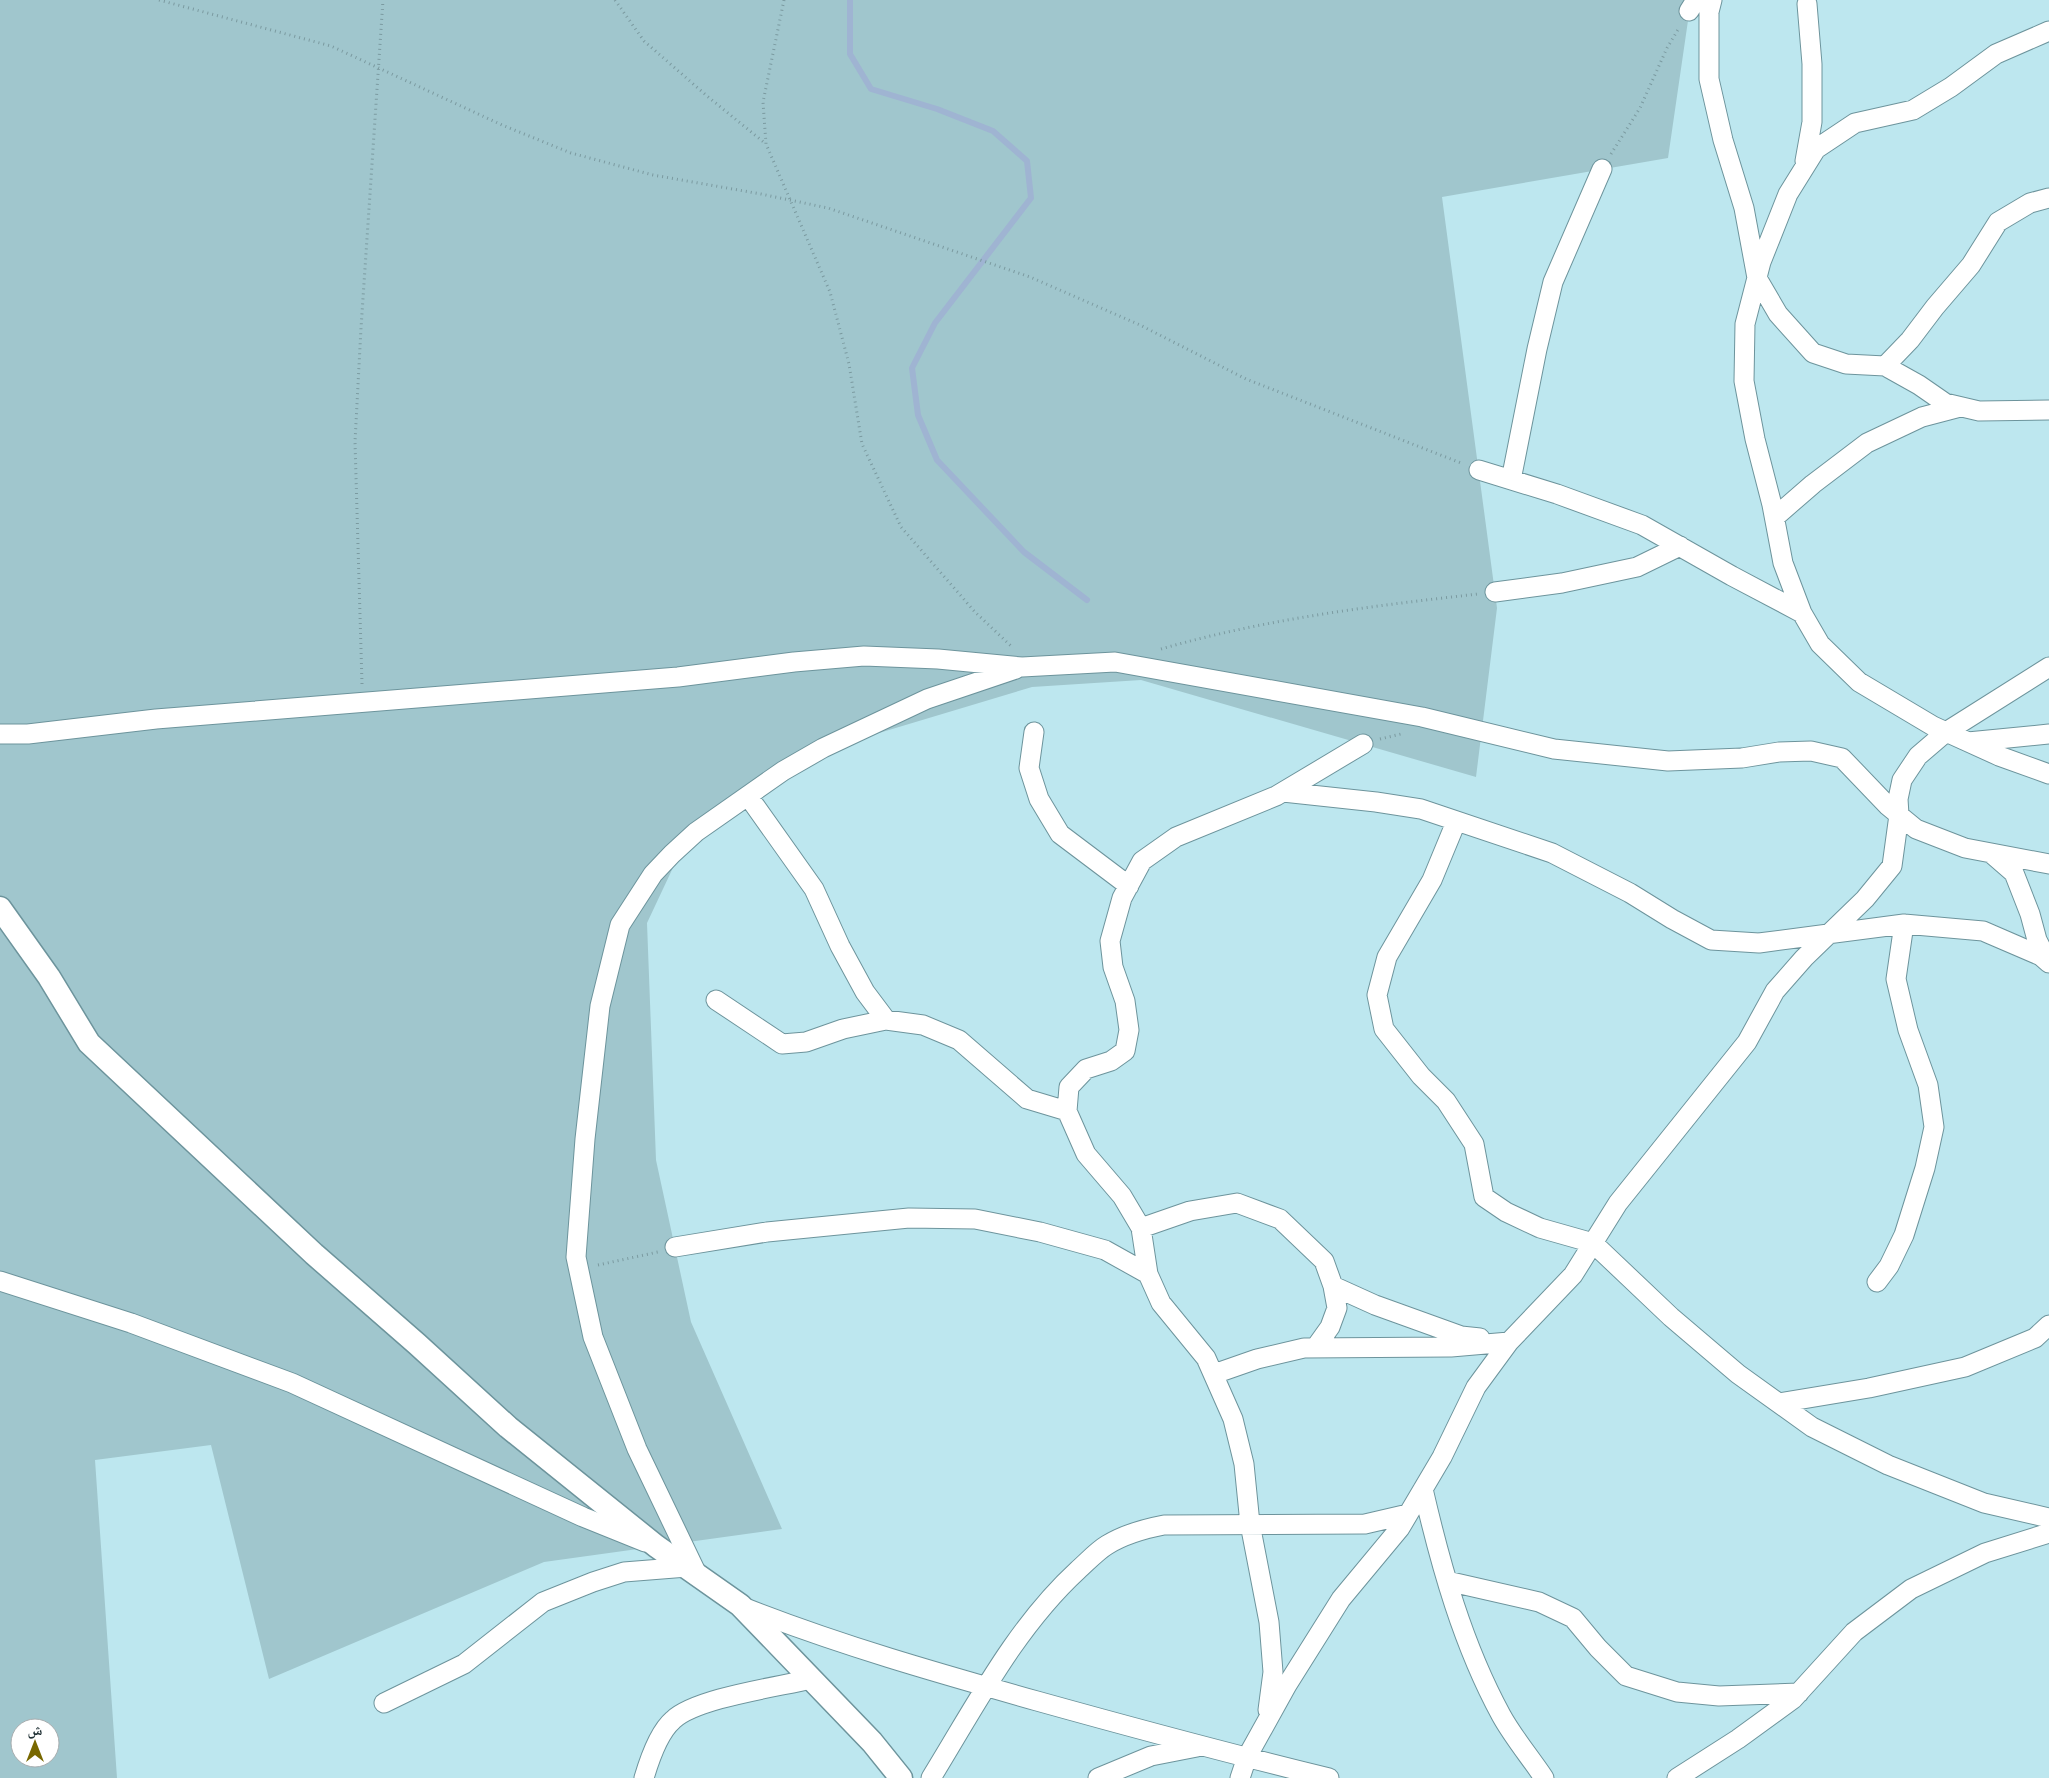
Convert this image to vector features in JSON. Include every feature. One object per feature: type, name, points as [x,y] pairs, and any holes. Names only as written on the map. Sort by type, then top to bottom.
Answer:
[{"type":"street","points":[[1712,0],[1709,12],[1709,79],[1744,208],[1757,278],[1778,314],[1813,353],[1846,364],[1885,366],[1919,385],[1945,403],[1979,411],[2049,410]]},
{"type":"street","points":[[1803,170],[1812,122],[1812,64],[1806,4]]},
{"type":"street","points":[[2049,31],[1996,54],[1952,87],[1913,110],[1855,123],[1816,149],[1788,194],[1761,262],[1745,324],[1744,381],[1755,440],[1775,518],[1783,563],[1802,613],[1820,644],[1859,682],[1933,726],[1999,756],[2049,774]]},
{"type":"street","points":[[1510,480],[1553,282],[1602,169]]},
{"type":"street","points":[[1885,366],[1910,340],[1971,265],[1998,222],[2030,203],[2049,198]]},
{"type":"street","points":[[1775,518],[1813,484],[1867,443],[1922,417],[1960,407]]},
{"type":"street","points":[[1479,470],[1557,494],[1642,525],[1802,613]]},
{"type":"street","points":[[1495,592],[1562,583],[1637,567],[1680,546]]},
{"type":"street","points":[[0,734],[28,734],[156,719],[678,676],[794,662],[864,656],[938,659],[1028,667],[1115,662],[1422,717],[1554,749],[1668,761],[1742,758],[1779,752],[1811,751],[1842,758],[1899,815],[1916,829],[1965,848],[2049,864]]},
{"type":"street","points":[[692,1570],[637,1449],[593,1336],[576,1257],[585,1139],[600,1006],[620,925],[653,874],[672,854],[696,832],[783,771],[823,748],[927,699],[1028,667]]},
{"type":"street","points":[[1240,1778],[1247,1757],[1287,1685],[1341,1599],[1400,1528],[1442,1457],[1476,1387],[1509,1342],[1573,1275],[1618,1203],[1748,1042],[1775,991],[1804,958],[1865,899],[1892,866],[1899,815],[1898,799],[1902,780],[1918,756],[1946,732],[2049,667]]},
{"type":"street","points":[[1034,732],[1029,768],[1039,799],[1060,834],[1129,886]]},
{"type":"street","points":[[1968,742],[2049,734]]},
{"type":"street","points":[[1267,1722],[1273,1672],[1270,1622],[1250,1524],[1244,1464],[1233,1419],[1206,1358],[1161,1303],[1148,1274],[1141,1228],[1122,1196],[1086,1154],[1067,1111],[1068,1087],[1086,1069],[1111,1060],[1125,1052],[1129,1030],[1125,1001],[1113,967],[1110,941],[1122,898],[1142,861],[1176,837],[1283,792],[1363,744]]},
{"type":"street","points":[[1283,792],[1421,809],[1552,853],[1630,893],[1711,940],[1759,943],[1904,924],[1983,931],[2041,956],[2049,963]]},
{"type":"street","points":[[748,796],[814,889],[840,946],[865,992],[886,1020]]},
{"type":"street","points":[[1456,822],[1432,880],[1387,957],[1377,995],[1384,1029],[1421,1076],[1446,1101],[1474,1144],[1484,1197],[1506,1212],[1540,1228],[1593,1243],[1670,1317],[1738,1374],[1812,1427],[1888,1465],[1984,1503],[2049,1518]]},
{"type":"street","points":[[1990,853],[2014,873],[2030,914],[2037,940],[2049,963]]},
{"type":"street","points":[[0,908],[49,977],[90,1043],[307,1248],[508,1427],[656,1546],[740,1605],[872,1742],[901,1778]]},
{"type":"street","points":[[1877,1282],[1889,1266],[1904,1235],[1925,1168],[1934,1127],[1928,1085],[1908,1030],[1896,979],[1904,924]]},
{"type":"street","points":[[716,1000],[782,1044],[806,1042],[843,1029],[886,1020],[923,1025],[959,1040],[1027,1100],[1067,1111]]},
{"type":"street","points":[[1141,1228],[1190,1210],[1237,1203],[1280,1219],[1324,1261],[1333,1286],[1337,1308],[1330,1327],[1316,1348]]},
{"type":"street","points":[[675,1248],[767,1232],[909,1218],[975,1219],[1040,1232],[1105,1250],[1148,1274]]},
{"type":"street","points":[[0,1281],[131,1323],[292,1383],[583,1517],[656,1546]]},
{"type":"street","points":[[1333,1286],[1461,1336],[1509,1342]]},
{"type":"street","points":[[1779,1403],[1869,1388],[1965,1367],[2035,1338],[2049,1325]]},
{"type":"street","points":[[1214,1374],[1257,1359],[1304,1348],[1452,1347],[1509,1342]]},
{"type":"street","points":[[1423,1489],[1439,1558],[1466,1638],[1502,1716],[1544,1778]]},
{"type":"street","points":[[931,1778],[985,1686],[1024,1630],[1056,1591],[1105,1546],[1137,1530],[1164,1525],[1365,1524],[1408,1514]]},
{"type":"street","points":[[1677,1778],[1738,1739],[1793,1699],[1854,1632],[1911,1589],[1985,1553],[2049,1533]]},
{"type":"street","points":[[384,1704],[464,1664],[543,1602],[624,1572],[692,1570]]},
{"type":"street","points":[[1447,1581],[1539,1602],[1573,1618],[1612,1662],[1626,1676],[1634,1679],[1677,1692],[1719,1696],[1799,1693]]},
{"type":"street","points":[[740,1605],[793,1626],[985,1686],[1200,1746],[1329,1778]]},
{"type":"street","points":[[644,1778],[658,1742],[673,1720],[701,1704],[811,1680]]},
{"type":"street","points":[[1098,1778],[1151,1756],[1200,1746]]},
{"type":"path","points":[[159,0],[331,46],[502,125],[571,153],[653,175],[828,208],[1030,276],[1140,325],[1246,379],[1479,470]]},
{"type":"path","points":[[362,702],[355,442],[383,0]]},
{"type":"path","points":[[615,0],[644,41],[766,144]]},
{"type":"path","points":[[784,0],[763,102],[766,144],[830,292],[849,364],[862,444],[901,527],[976,612],[1028,667]]},
{"type":"path","points":[[1602,169],[1640,108],[1668,48],[1693,5]]},
{"type":"path","points":[[1152,652],[1263,624],[1352,610],[1495,592]]},
{"type":"path","points":[[578,1270],[675,1248]]},
{"type":"shaded area","points":[[0,0],[1691,0],[1668,158],[1442,197],[1497,608],[1476,777],[1141,680],[1032,687],[839,745],[754,802],[678,857],[647,923],[656,1160],[691,1322],[782,1529],[544,1562],[269,1679],[211,1445],[95,1460],[117,1778],[0,1778]]},
{"type":"waterway","points":[[850,0],[850,54],[871,89],[937,109],[993,131],[1027,161],[1031,198],[935,323],[912,368],[918,415],[937,460],[1024,552],[1087,600]]}]
